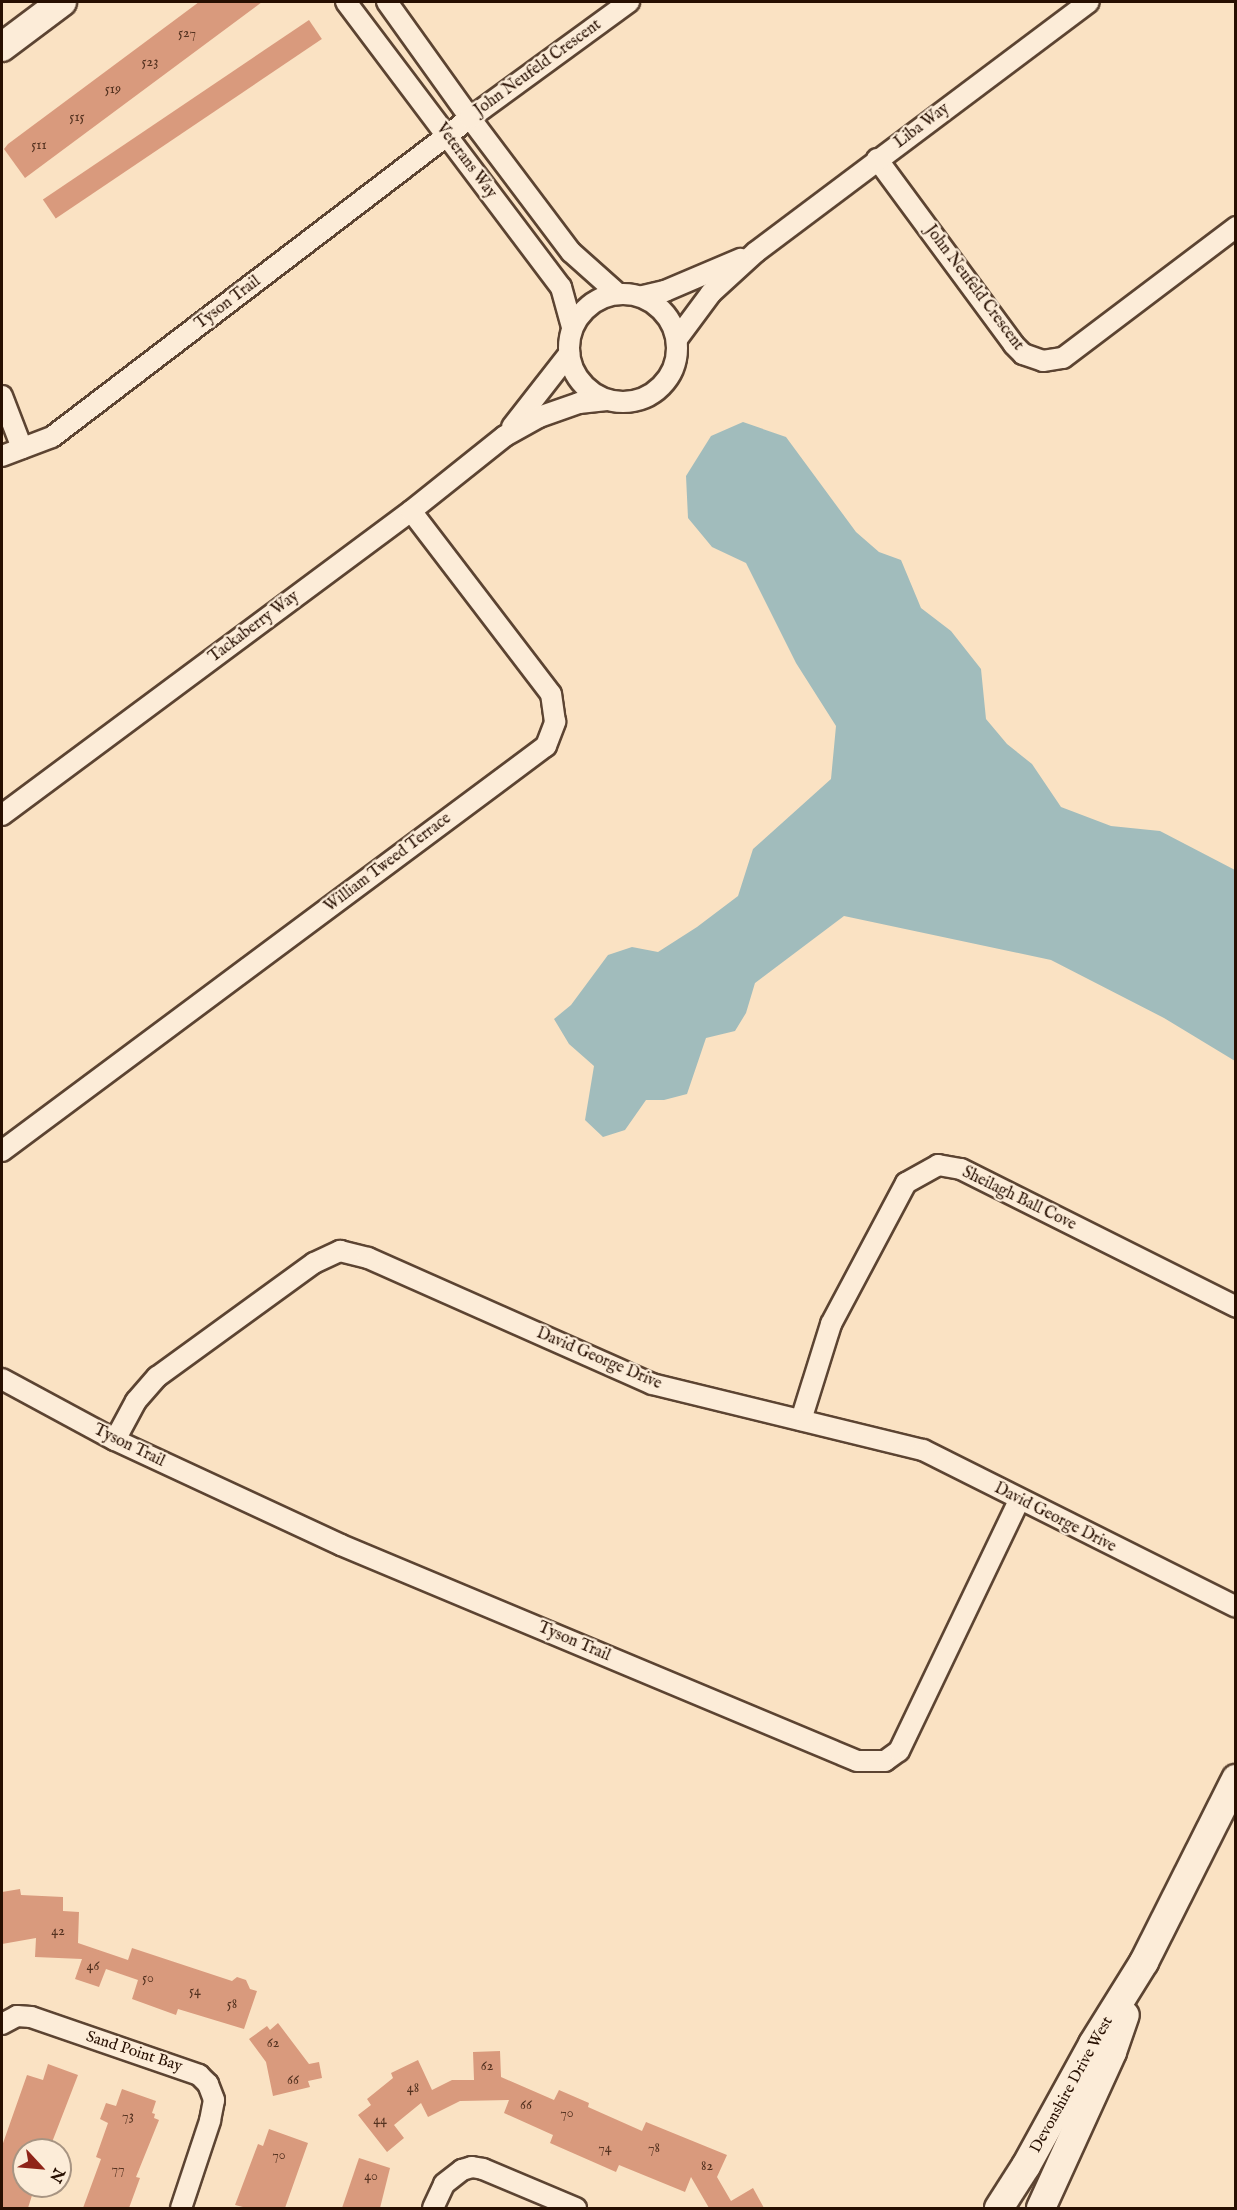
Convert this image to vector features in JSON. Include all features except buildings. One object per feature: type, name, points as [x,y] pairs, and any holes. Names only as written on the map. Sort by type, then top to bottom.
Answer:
[{"type":"street","points":[[2,47],[62,2]]},
{"type":"street","name":"Veterans Way","points":[[346,2],[561,287],[572,327]]},
{"type":"street","name":"Veterans Way","points":[[387,2],[470,118],[571,252],[617,293]]},
{"type":"street","name":"John Neufeld Crescent","points":[[447,136],[629,2]]},
{"type":"street","name":"Liba Way","points":[[677,339],[711,294],[756,252],[1089,2]]},
{"type":"street","name":"Tyson Trail","points":[[2,456],[52,437],[447,136]]},
{"type":"street","name":"John Neufeld Crescent","points":[[877,159],[1014,345],[1023,354],[1043,361],[1063,358],[1236,227]]},
{"type":"street","name":"Liba Way","points":[[643,296],[666,291],[756,252]]},
{"type":"street","points":[[505,436],[525,423],[579,403],[607,400],[634,401],[659,389],[674,366],[677,339],[666,313],[643,296],[617,293],[590,304],[572,327],[569,354],[581,382],[607,400]]},
{"type":"street","points":[[505,436],[569,354]]},
{"type":"street","points":[[2,396],[22,448]]},
{"type":"street","name":"Tackaberry Way","points":[[2,815],[411,510],[505,436]]},
{"type":"street","name":"William Tweed Terrace","points":[[2,1150],[546,746],[555,722],[551,694],[411,510]]},
{"type":"street","name":"Sheilagh Ball Cove","points":[[801,1420],[831,1324],[906,1183],[938,1165],[961,1169],[1236,1307]]},
{"type":"street","name":"David George Drive","points":[[115,1440],[136,1401],[157,1377],[314,1263],[340,1251],[368,1258],[652,1384],[923,1450],[1236,1607]]},
{"type":"street","name":"Tyson Trail","points":[[2,1379],[115,1440],[341,1545],[857,1761],[885,1761],[899,1751],[1020,1500]]},
{"type":"street","name":"Devonshire Drive West","points":[[999,2208],[1026,2166],[1093,2044],[1144,1962],[1236,1779]]},
{"type":"street","name":"Devonshire Drive West","points":[[1041,2208],[1112,2052],[1144,1962]]},
{"type":"street","name":"Sand Point Bay","points":[[2,2024],[17,2016],[31,2017],[199,2075],[208,2084],[214,2100],[210,2121],[181,2208]]},
{"type":"street","points":[[433,2208],[444,2184],[462,2170],[471,2167],[483,2169],[576,2208]]},
{"type":"water","points":[[743,422],[786,437],[856,532],[879,552],[901,560],[921,608],[951,631],[981,669],[986,719],[1007,744],[1032,764],[1061,807],[1111,826],[1160,831],[1235,870],[1235,1061],[1164,1018],[1051,960],[844,916],[755,983],[746,1013],[735,1031],[706,1038],[687,1094],[664,1100],[646,1100],[625,1130],[603,1137],[585,1120],[594,1066],[569,1044],[554,1019],[571,1005],[608,955],[632,947],[658,952],[697,927],[738,896],[753,849],[831,779],[836,726],[796,663],[746,563],[712,547],[688,518],[686,476],[711,436]]}]
